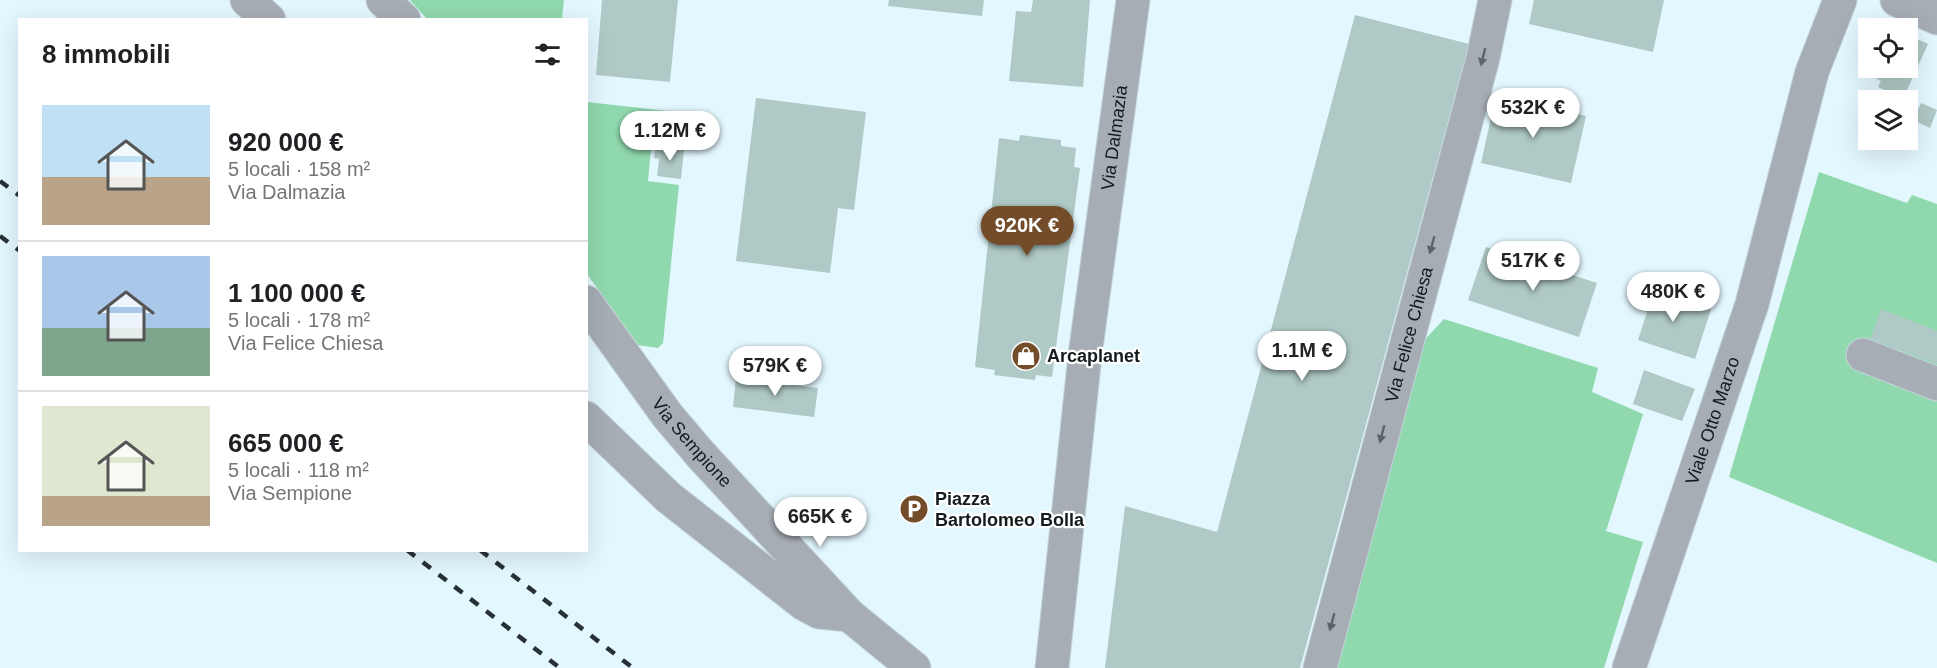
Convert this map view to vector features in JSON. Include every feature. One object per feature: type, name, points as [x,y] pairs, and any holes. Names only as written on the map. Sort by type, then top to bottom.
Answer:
[{"type":"street","points":[[247,0],[267,18]]},
{"type":"street","points":[[383,0],[402,18]]},
{"type":"street","name":"Via Dalmazia","points":[[1053,668],[1085,356],[1133,0]]},
{"type":"street","name":"Via Felice Chiesa","points":[[1320,668],[1483,58],[1496,0]]},
{"type":"street","name":"Viale Otto Marzo","points":[[1629,668],[1752,304],[1812,72],[1840,0]]},
{"type":"street","points":[[1897,0],[1937,18]]},
{"type":"street","name":"Via Sempione","points":[[588,305],[668,415],[849,615],[914,668]]},
{"type":"street","points":[[1863,355],[1937,384]]},
{"type":"street","points":[[588,420],[668,497],[804,604],[819,612],[849,615]]},
{"type":"green space","points":[[410,0],[564,0],[562,18],[426,18]]},
{"type":"green space","points":[[588,102],[685,113],[682,142],[652,138],[648,181],[679,185],[663,343],[658,348],[638,345],[588,275]]},
{"type":"green space","points":[[1819,172],[1907,203],[1912,195],[1937,204],[1937,563],[1729,477]]},
{"type":"green space","points":[[1444,319],[1598,368],[1592,392],[1643,414],[1606,531],[1643,542],[1604,668],[1330,668],[1417,348]]},
{"type":"building","points":[[602,0],[678,0],[670,82],[596,75]]},
{"type":"building","points":[[889,0],[984,0],[982,16],[888,6]]},
{"type":"building","points":[[1033,0],[1090,0],[1083,87],[1009,81],[1016,11],[1031,12]]},
{"type":"building","points":[[1534,0],[1664,0],[1653,52],[1529,24]]},
{"type":"building","points":[[1355,15],[1469,44],[1300,668],[1105,668],[1125,506],[1217,532]]},
{"type":"building","points":[[1918,40],[1928,44],[1918,66]]},
{"type":"building","points":[[1875,78],[1913,78],[1907,90],[1884,90],[1878,87],[1881,81]]},
{"type":"building","points":[[1496,95],[1586,116],[1571,183],[1481,163]]},
{"type":"building","points":[[756,98],[866,112],[854,210],[838,208],[830,273],[736,261]]},
{"type":"building","points":[[1921,103],[1937,110],[1930,128],[1918,122],[1918,109]]},
{"type":"building","points":[[1020,135],[1061,140],[1061,146],[1076,148],[1074,167],[1080,168],[1052,377],[1036,375],[1035,380],[994,375],[995,370],[975,367],[999,138],[1019,141]]},
{"type":"building","points":[[656,146],[684,150],[681,179],[657,176],[659,159],[654,158]]},
{"type":"building","points":[[1486,247],[1597,283],[1579,337],[1468,300]]},
{"type":"building","points":[[1646,287],[1711,309],[1695,359],[1638,340],[1647,312],[1638,309]]},
{"type":"building","points":[[1881,309],[1937,331],[1937,364],[1870,339]]},
{"type":"building","points":[[1644,370],[1695,389],[1682,421],[1633,404]]},
{"type":"building","points":[[736,378],[818,388],[814,417],[733,407]]},
{"type":"railway","points":[[0,181],[18,194]]},
{"type":"railway","points":[[0,236],[18,250]]},
{"type":"railway","points":[[410,552],[560,668]]},
{"type":"railway","points":[[483,552],[633,668]]},
{"type":"place","name":"Arcaplanet","points":[[1026,356]]},
{"type":"place","name":"Piazza Bartolomeo Bolla","points":[[914,509]]}]
